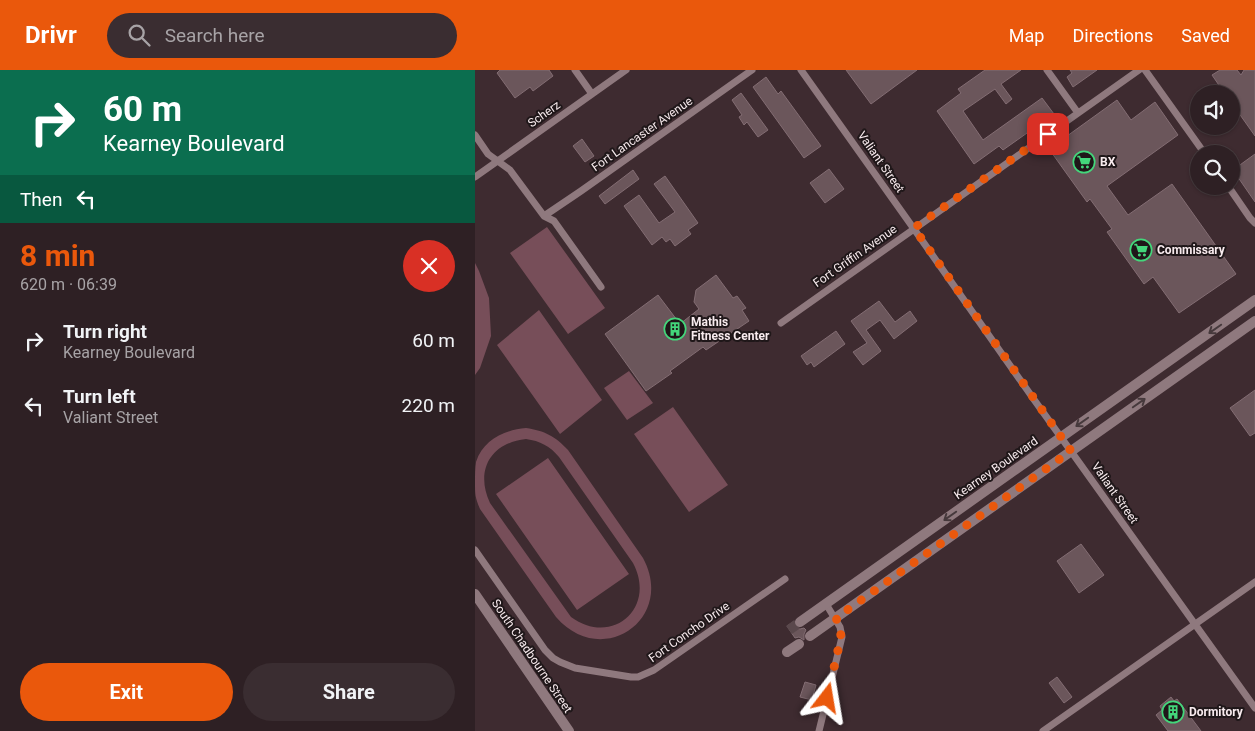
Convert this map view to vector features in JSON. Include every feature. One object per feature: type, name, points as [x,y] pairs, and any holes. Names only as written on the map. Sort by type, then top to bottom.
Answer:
[{"type":"street","points":[[575,70],[592,94]]},
{"type":"street","name":"Scherz","points":[[475,177],[626,70]]},
{"type":"street","name":"Fort Lancaster Avenue","points":[[544,216],[752,70]]},
{"type":"street","name":"Valiant Street","points":[[801,70],[1255,708]]},
{"type":"street","points":[[1047,70],[1078,113]]},
{"type":"street","name":"Fort Griffin Avenue","points":[[781,322],[1139,70]]},
{"type":"street","points":[[1145,70],[1199,145]]},
{"type":"street","points":[[475,135],[488,154],[511,170],[544,216],[554,221],[601,287]]},
{"type":"street","points":[[1234,195],[1255,223]]},
{"type":"street","name":"Kearney Boulevard","points":[[800,622],[1255,300]]},
{"type":"street","points":[[810,636],[1255,321]]},
{"type":"street","name":"Fort Concho Drive","points":[[475,550],[539,642],[553,658],[567,666],[624,676],[638,677],[654,670],[785,579]]},
{"type":"street","points":[[1043,731],[1255,582]]},
{"type":"street","name":"South Chadbourne Street","points":[[475,594],[569,731]]},
{"type":"street","points":[[819,731],[841,637],[840,627],[836,618],[826,604]]},
{"type":"street","points":[[787,652],[799,644]]},
{"type":"shaded area","points":[[547,227],[605,308],[568,334],[510,253]]},
{"type":"shaded area","points":[[475,263],[489,298],[491,336],[480,368],[475,375]]},
{"type":"shaded area","points":[[539,310],[602,400],[560,434],[497,345]]},
{"type":"shaded area","points":[[629,371],[653,403],[627,420],[604,388]]},
{"type":"shaded area","points":[[673,407],[728,485],[689,512],[634,434]]},
{"type":"shaded area","points":[[526,428],[544,433],[559,441],[568,450],[643,558],[651,580],[650,600],[642,617],[629,630],[612,638],[594,639],[574,632],[556,617],[480,509],[475,493],[476,462],[479,454],[495,438],[518,429]],"holes":[[[526,439],[548,447],[556,453],[633,563],[639,579],[639,595],[635,608],[626,618],[615,625],[601,628],[586,625],[571,617],[490,503],[484,480],[489,460],[503,446]]]},
{"type":"shaded area","points":[[548,458],[629,574],[577,610],[496,494]]},
{"type":"building","points":[[500,70],[549,70],[553,76],[533,91],[530,87],[515,98],[497,73]]},
{"type":"building","points":[[846,70],[917,70],[871,104]]},
{"type":"building","points":[[985,70],[1021,70],[1001,84],[1012,99],[1006,104],[995,89],[963,111],[983,140],[1042,98],[1054,114],[1003,150],[999,146],[974,164],[937,111],[961,93],[958,89]]},
{"type":"building","points":[[1070,70],[1097,70],[1073,87],[1067,77],[1072,73]]},
{"type":"building","points":[[1220,70],[1237,70],[1241,75],[1244,70],[1255,70],[1255,136],[1240,115],[1240,85],[1219,85],[1212,75]]},
{"type":"building","points":[[766,77],[778,94],[781,91],[821,146],[804,158],[753,87]]},
{"type":"building","points":[[741,93],[768,130],[758,137],[747,122],[744,125],[739,117],[742,115],[732,100]]},
{"type":"building","points":[[1117,100],[1131,120],[1155,102],[1178,135],[1107,186],[1128,215],[1172,184],[1236,274],[1179,313],[1153,277],[1144,284],[1107,232],[1112,229],[1090,199],[1087,202],[1049,149]]},
{"type":"building","points":[[582,139],[594,156],[585,162],[573,146]]},
{"type":"building","points":[[1255,154],[1255,202],[1240,180],[1240,165]]},
{"type":"building","points":[[829,169],[844,189],[825,203],[810,183]]},
{"type":"building","points":[[633,170],[639,179],[605,204],[599,196]]},
{"type":"building","points":[[665,176],[698,223],[688,230],[691,234],[675,246],[670,239],[666,242],[662,237],[652,245],[624,206],[639,195],[659,223],[675,212],[654,184]]},
{"type":"building","name":"Mathis Fitness Center","points":[[716,275],[733,298],[737,296],[746,308],[742,310],[749,321],[706,350],[703,347],[670,371],[672,373],[646,391],[605,334],[658,295],[680,324],[699,309],[694,302],[696,290]]},
{"type":"building","points":[[879,301],[895,322],[910,311],[917,321],[894,339],[880,320],[866,330],[881,351],[863,365],[853,352],[867,343],[851,321]]},
{"type":"building","points":[[836,331],[845,344],[814,367],[811,362],[807,365],[801,356]]},
{"type":"building","points":[[1255,390],[1255,433],[1250,436],[1230,408]]},
{"type":"building","points":[[1081,544],[1104,575],[1079,593],[1057,561]]},
{"type":"building","points":[[793,622],[797,628],[804,628],[806,630],[804,640],[799,637],[795,638],[787,626]]},
{"type":"building","points":[[1057,677],[1072,697],[1064,703],[1049,683]]},
{"type":"building","points":[[805,682],[816,685],[812,700],[800,697]]},
{"type":"building","name":"Dormitory","points":[[1171,697],[1174,701],[1177,699],[1201,731],[1168,731],[1156,715],[1162,710],[1160,706]]},
{"type":"tunnel","points":[[789,630],[800,622]]},
{"type":"place","name":"BX","points":[[1084,162]]},
{"type":"place","name":"Commissary","points":[[1141,250]]},
{"type":"place","name":"Mathis Fitness Center","points":[[675,329]]},
{"type":"place","name":"Dormitory","points":[[1173,712]]},
{"type":"route","points":[[827,698],[841,637],[840,627],[836,618],[1071,451],[914,228],[1048,134]]}]
